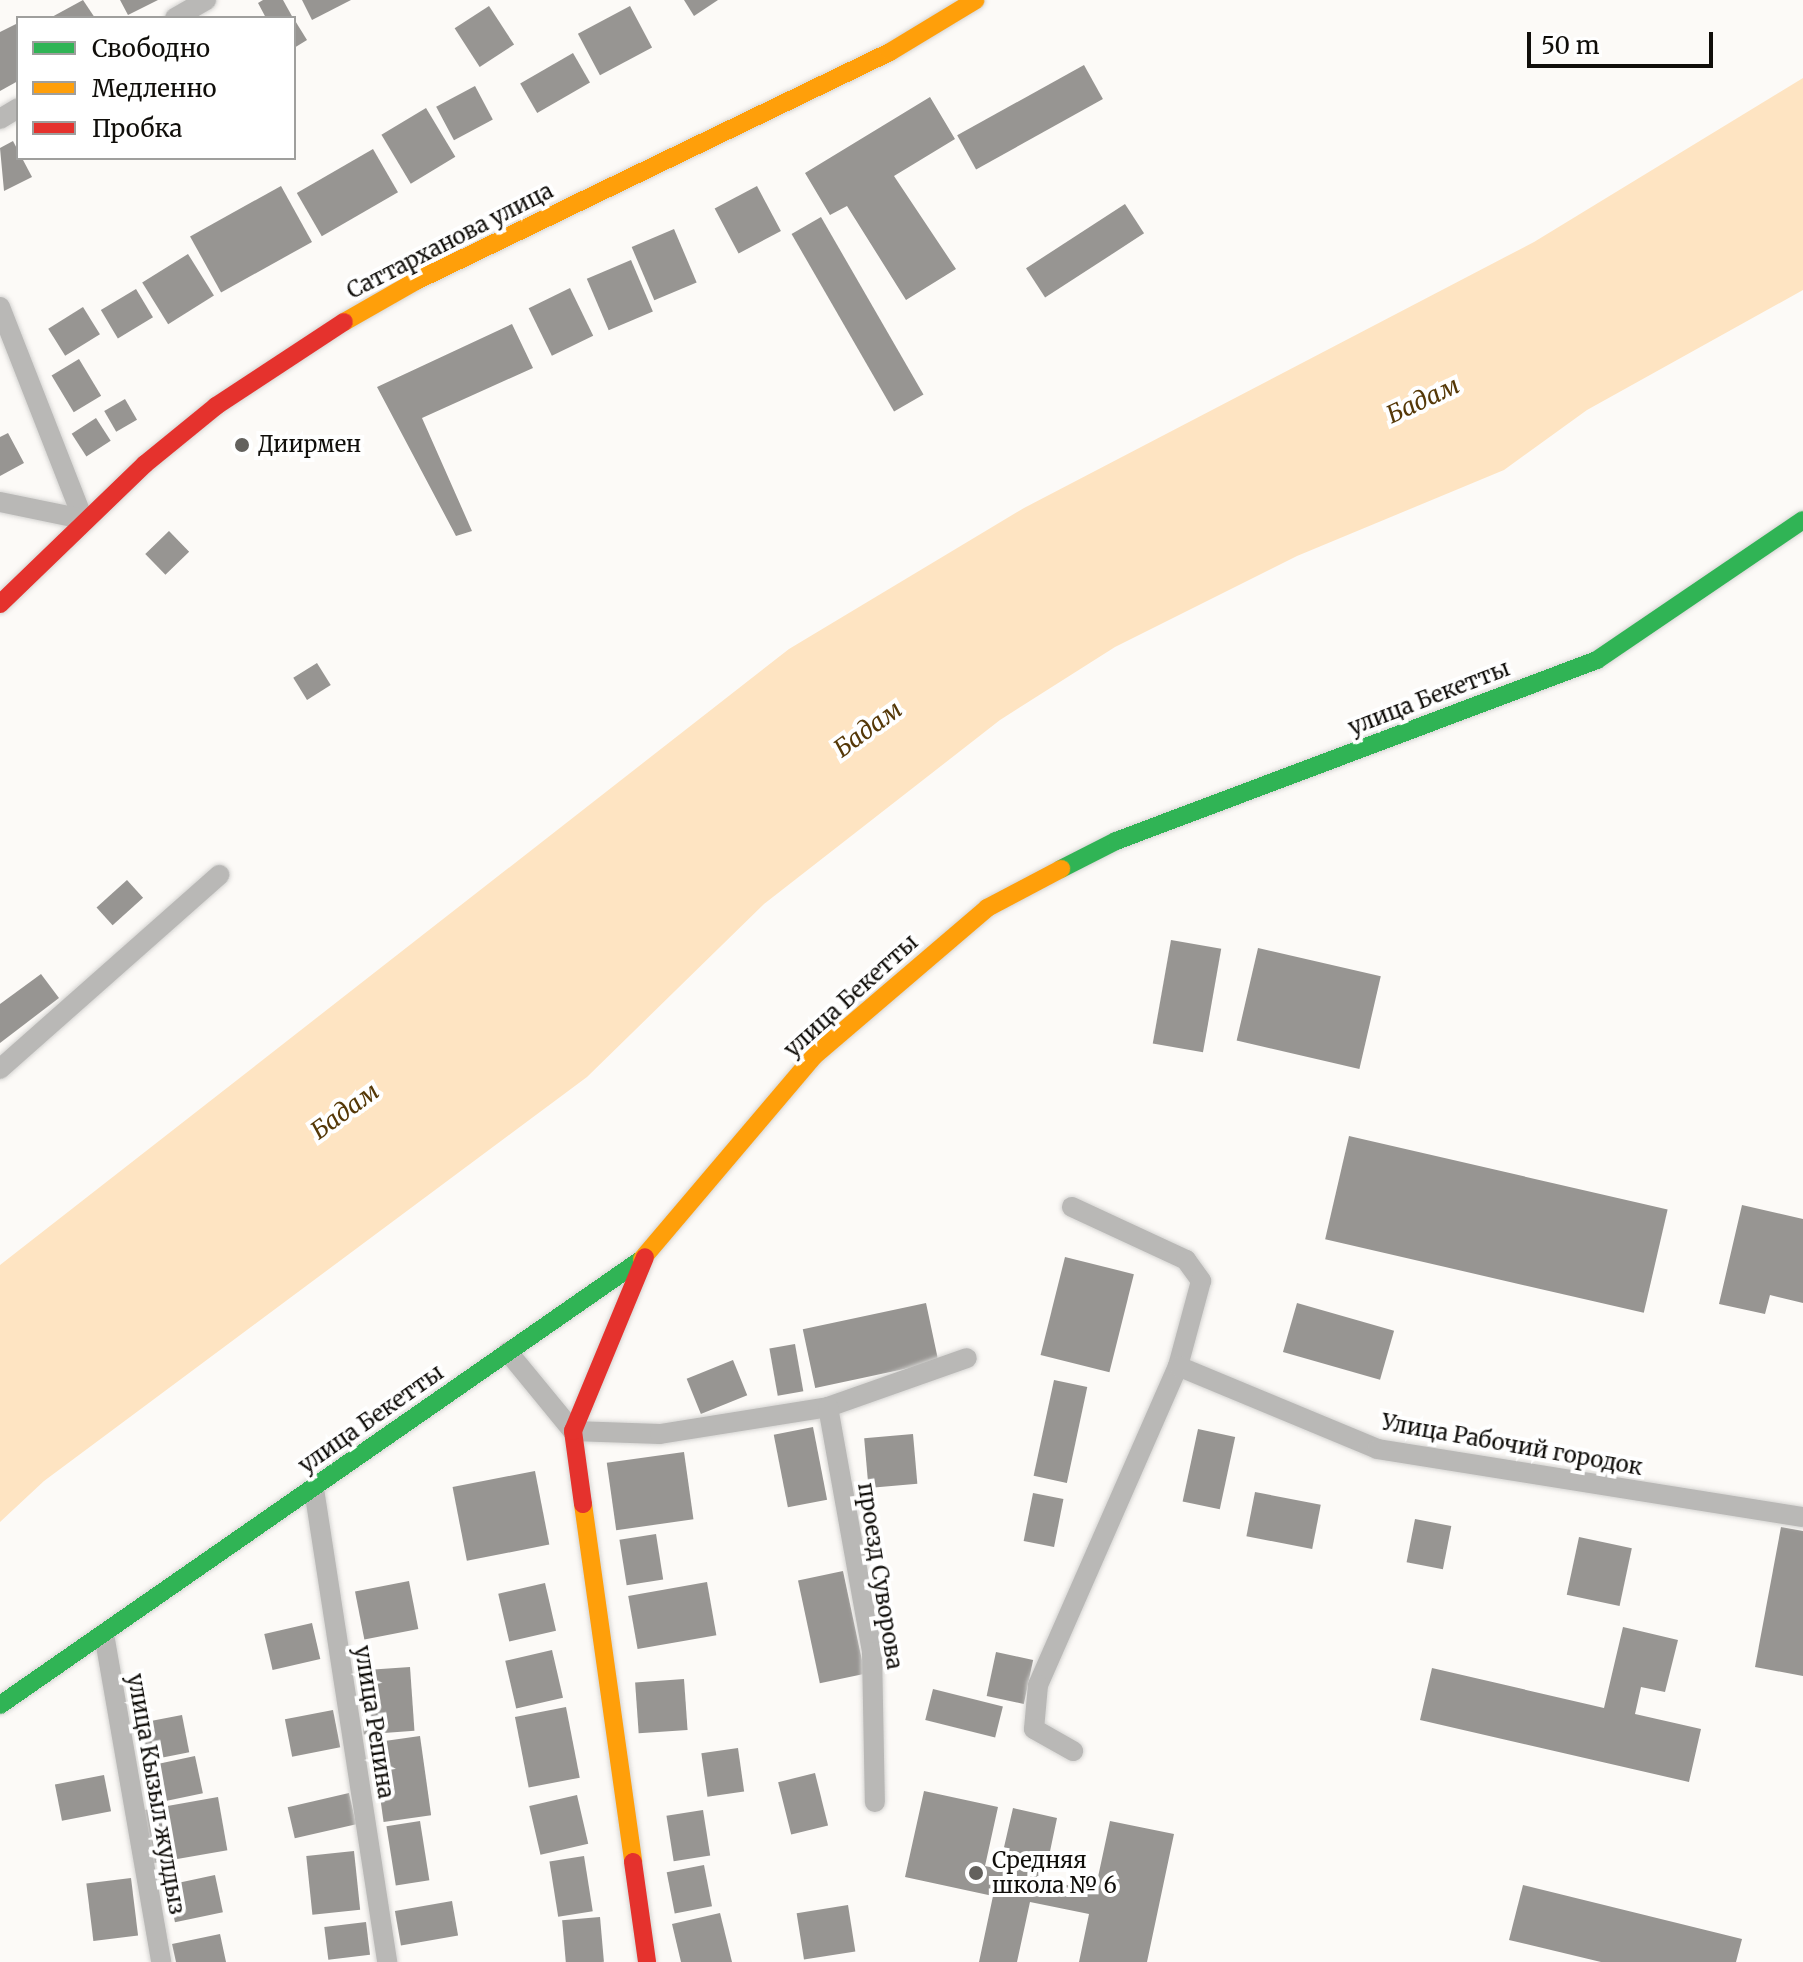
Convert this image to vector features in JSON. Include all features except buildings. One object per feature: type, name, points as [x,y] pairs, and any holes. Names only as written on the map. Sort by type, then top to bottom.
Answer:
[{"type":"street","points":[[178,16],[206,0]]},
{"type":"street","name":"Саттарханова улица","points":[[0,604],[83,519],[216,406],[300,347],[416,281],[890,52],[976,0]]},
{"type":"street","points":[[0,307],[83,519]]},
{"type":"street","points":[[0,502],[83,519]]},
{"type":"street","name":"улица Бекетты","points":[[0,1705],[646,1256],[814,1056],[987,908],[1116,841],[1597,660],[1803,520]]},
{"type":"street","points":[[0,1069],[219,875]]},
{"type":"street","points":[[1072,1207],[1186,1260],[1201,1281],[1178,1366],[1038,1685],[1034,1729],[1073,1751]]},
{"type":"street","points":[[646,1256],[573,1431],[647,1962]]},
{"type":"street","points":[[508,1352],[573,1431],[660,1434],[828,1407],[967,1358]]},
{"type":"street","name":"Улица Рабочий городок","points":[[1178,1366],[1377,1449],[1803,1517]]},
{"type":"street","name":"проезд Суворова","points":[[828,1407],[872,1652],[875,1802]]},
{"type":"street","name":"улица Репина","points":[[314,1489],[387,1962]]},
{"type":"street","name":"улица Кызыл жулдыз","points":[[104,1634],[161,1962]]},
{"type":"water","name":"Бадам","points":[[1803,78],[1803,290],[1587,410],[1504,470],[1297,556],[1115,647],[1000,720],[764,904],[587,1077],[44,1481],[0,1522],[0,1265],[789,649],[1024,508],[1534,242]]},
{"type":"traffic: fast","points":[[1061,869],[1116,841],[1597,660],[1803,520]]},
{"type":"traffic: fast","points":[[0,1705],[642,1259]]},
{"type":"traffic: slow","points":[[344,322],[416,281],[890,52],[976,0]]},
{"type":"traffic: slow","points":[[642,1259],[814,1056],[987,908],[1061,869]]},
{"type":"traffic: slow","points":[[583,1504],[633,1862]]},
{"type":"traffic: jam","points":[[0,604],[145,464],[216,406],[344,322]]},
{"type":"traffic: jam","points":[[583,1504],[573,1431],[645,1257]]},
{"type":"traffic: jam","points":[[633,1862],[647,1962]]},
{"type":"place","name":"Диирмен","points":[[242,445]]},
{"type":"place","name":"Средняя школа № 6","points":[[976,1873]]}]
